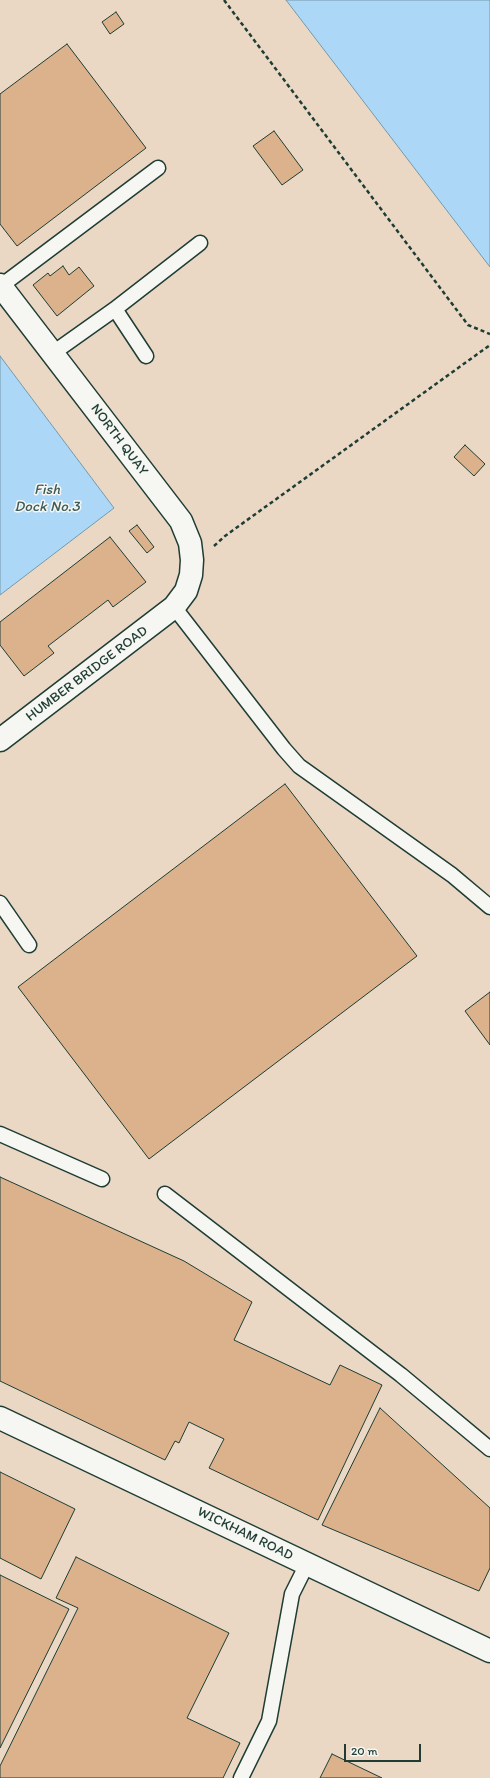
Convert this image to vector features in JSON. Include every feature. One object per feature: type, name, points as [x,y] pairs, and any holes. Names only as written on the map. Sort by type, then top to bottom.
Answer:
[{"type":"street","name":"NORTH QUAY","points":[[0,285],[182,521],[190,543],[192,568],[186,591],[174,607]]},
{"type":"street","name":"HUMBER BRIDGE ROAD","points":[[0,740],[174,607]]},
{"type":"street","name":"WICKHAM ROAD","points":[[0,1418],[490,1651]]},
{"type":"lane","points":[[0,285],[158,168]]},
{"type":"lane","points":[[53,353],[115,310],[200,243]]},
{"type":"lane","points":[[115,310],[146,356]]},
{"type":"lane","points":[[174,607],[284,749],[299,766],[452,875],[490,907]]},
{"type":"lane","points":[[0,903],[29,945]]},
{"type":"lane","points":[[0,1134],[102,1180]]},
{"type":"lane","points":[[165,1194],[401,1375],[490,1449]]},
{"type":"lane","points":[[241,1778],[269,1721],[292,1594],[307,1564]]},
{"type":"path","points":[[224,0],[468,325],[490,334]]},
{"type":"path","points":[[192,568],[225,536],[490,345]]},
{"type":"shaded area","points":[[0,0],[286,0],[490,267],[490,1778],[0,1778],[0,595],[114,508],[0,356]]},
{"type":"water","points":[[286,0],[490,0],[490,267],[425,182]]},
{"type":"water","name":"Fish Dock No.3","points":[[0,356],[114,508],[0,595]]},
{"type":"building","points":[[116,12],[124,24],[110,34],[102,22]]},
{"type":"building","points":[[67,44],[146,148],[17,246],[0,224],[0,94]]},
{"type":"building","points":[[274,131],[303,170],[282,185],[253,146]]},
{"type":"building","points":[[63,266],[69,275],[79,267],[94,286],[57,316],[33,285],[48,273],[50,276]]},
{"type":"building","points":[[465,445],[485,464],[474,476],[454,457]]},
{"type":"building","points":[[137,525],[154,547],[147,553],[129,531]]},
{"type":"building","points":[[110,537],[146,582],[113,607],[108,600],[48,646],[54,653],[24,676],[0,645],[0,622]]},
{"type":"building","points":[[285,784],[417,956],[149,1159],[18,987]]},
{"type":"building","points":[[490,992],[490,1045],[465,1011]]},
{"type":"building","points":[[0,1177],[184,1261],[252,1302],[234,1340],[330,1385],[340,1365],[382,1385],[318,1520],[209,1468],[224,1439],[189,1422],[179,1443],[175,1441],[165,1460],[0,1381]]},
{"type":"building","points":[[380,1408],[490,1508],[490,1568],[479,1591],[322,1525]]},
{"type":"building","points":[[0,1472],[75,1509],[41,1579],[0,1558]]},
{"type":"building","points":[[76,1557],[229,1633],[187,1718],[240,1743],[223,1778],[0,1778],[0,1766],[78,1608],[56,1598]]},
{"type":"building","points":[[0,1575],[69,1609],[0,1748]]},
{"type":"building","points":[[332,1754],[382,1778],[320,1778]]}]
